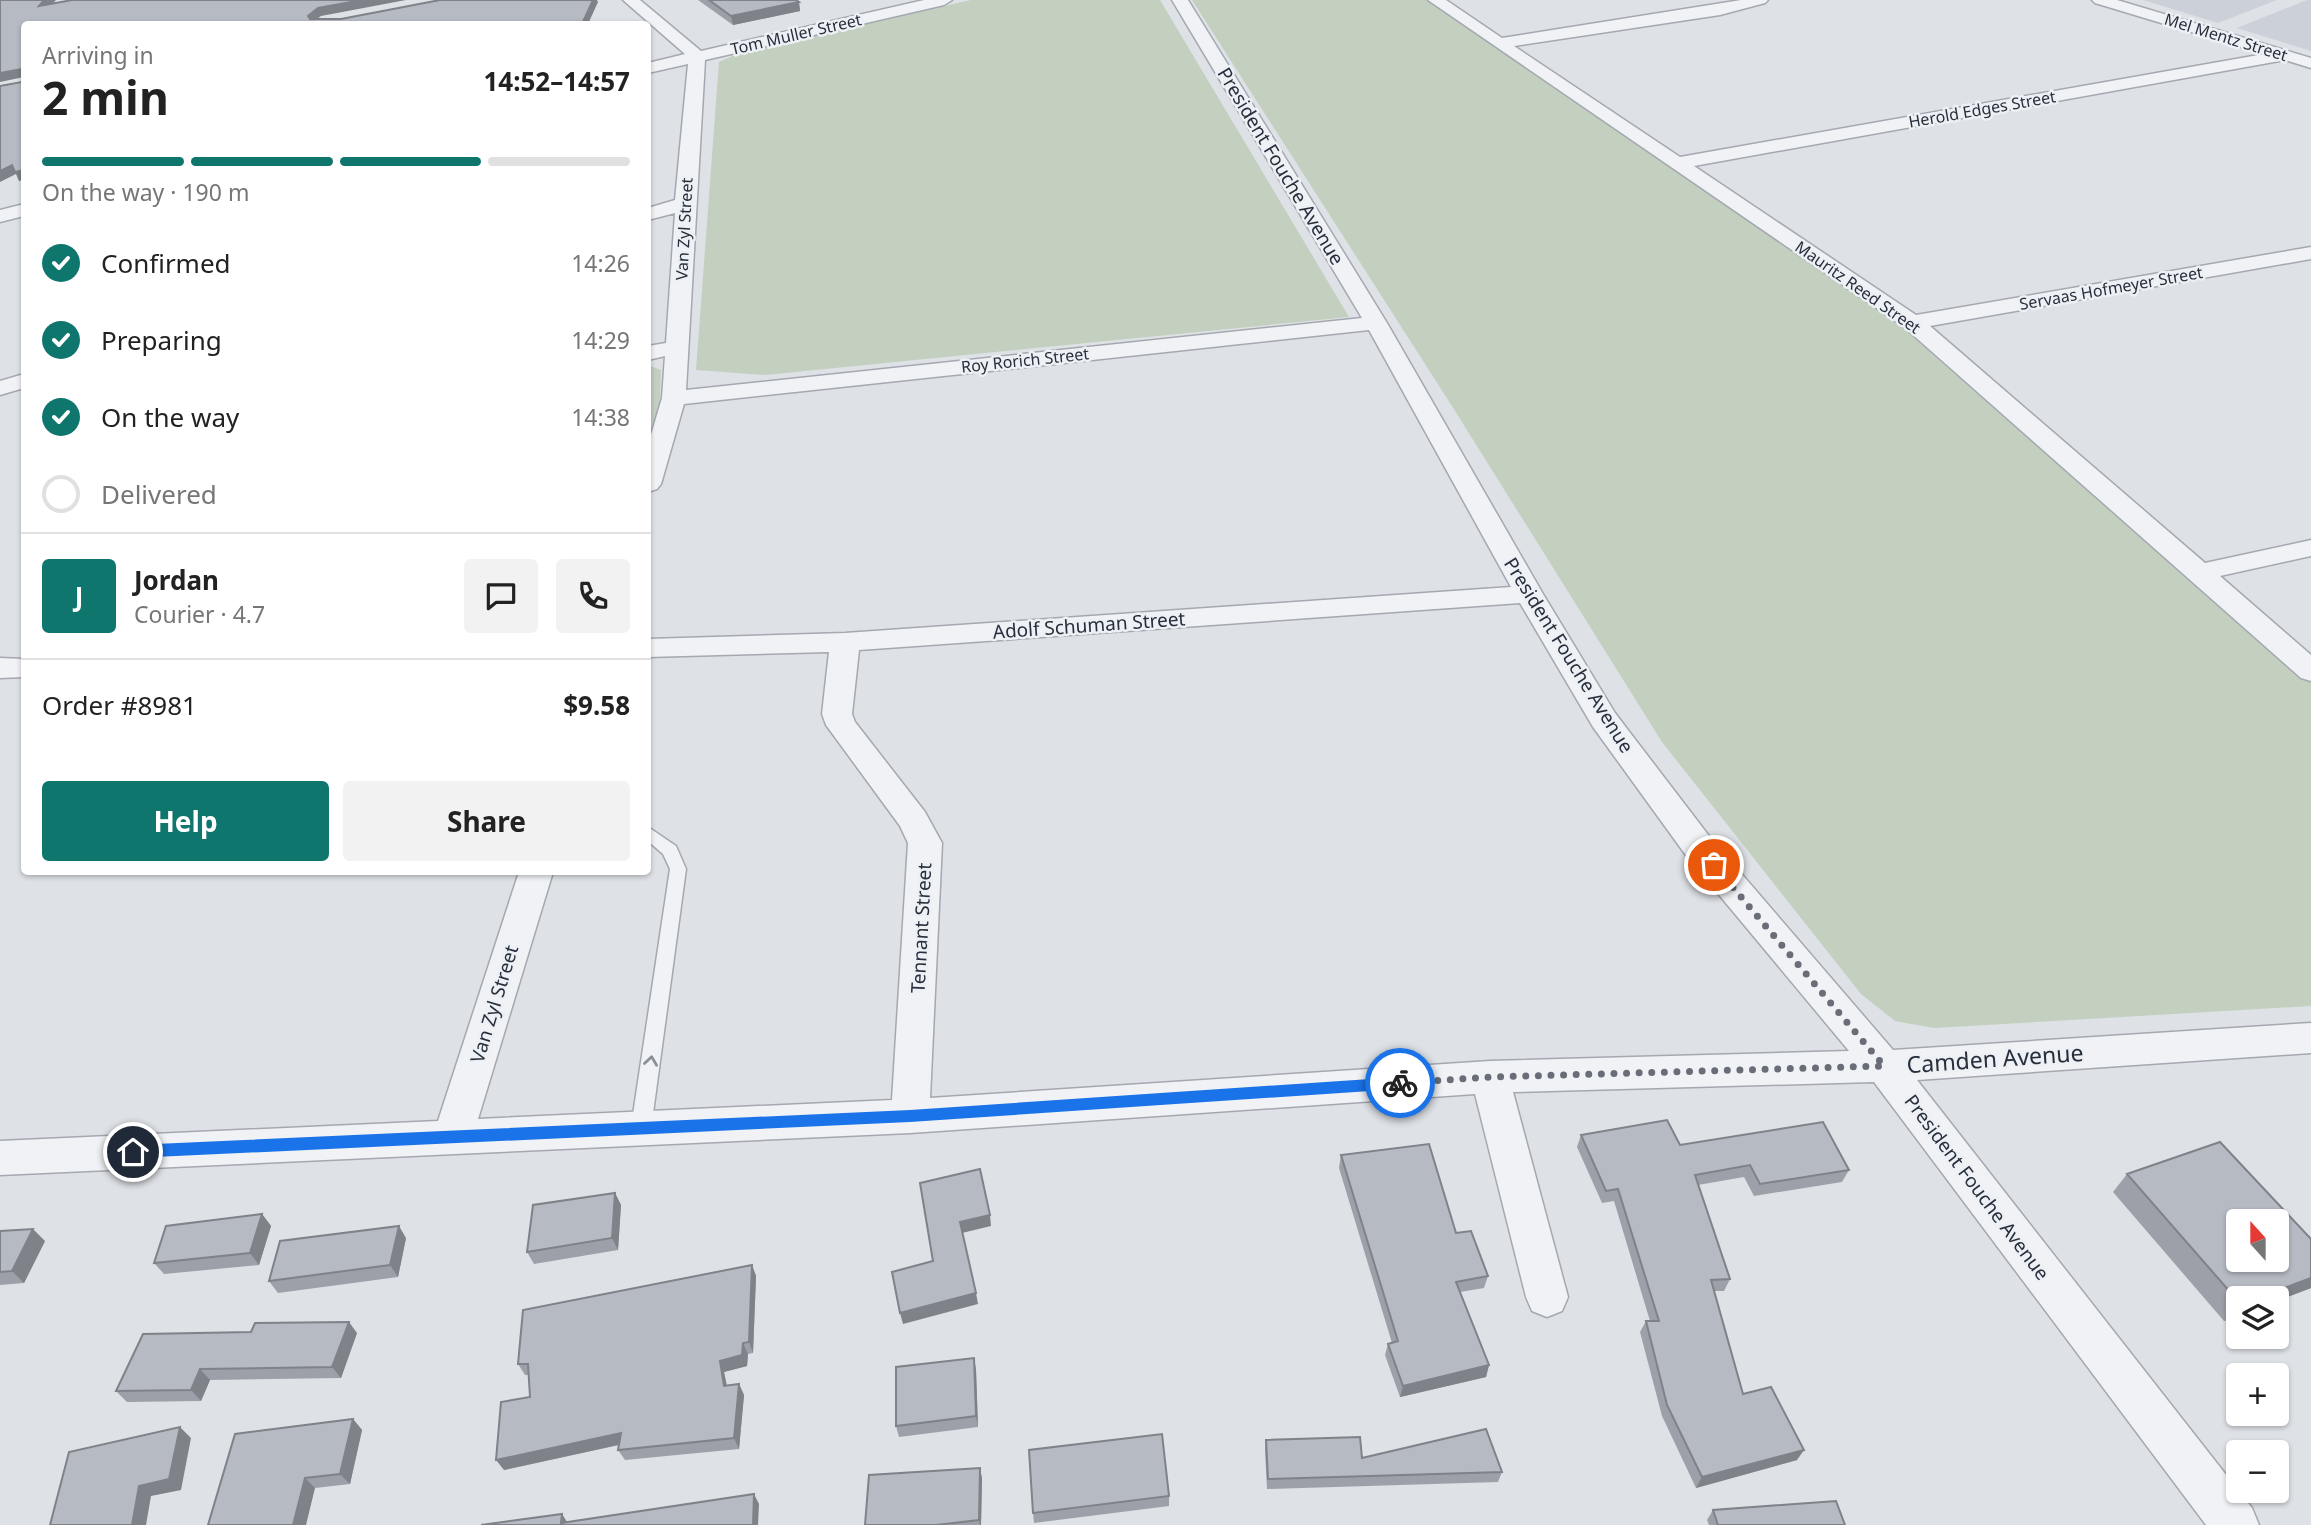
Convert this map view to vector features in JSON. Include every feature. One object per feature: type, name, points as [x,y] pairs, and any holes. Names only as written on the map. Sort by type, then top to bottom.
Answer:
[{"type":"street","points":[[631,0],[697,56]]},
{"type":"street","name":"Tom Muller Street","points":[[651,67],[944,0]]},
{"type":"street","name":"President Fouche Avenue","points":[[1180,0],[1376,323],[1529,594],[1604,720],[1697,845],[1884,1066],[2235,1525]]},
{"type":"street","name":"Mauritz Reed Street","points":[[1436,0],[1912,322],[2311,671]]},
{"type":"street","name":"Mel Mentz Street","points":[[2101,0],[2311,63]]},
{"type":"street","points":[[1499,43],[1754,1]]},
{"type":"street","name":"Herold Edges Street","points":[[1677,163],[2287,55]]},
{"type":"street","name":"Van Zyl Street","points":[[651,474],[674,398],[697,56]]},
{"type":"street","points":[[651,213],[685,204]]},
{"type":"street","points":[[0,216],[21,211]]},
{"type":"street","name":"Servaas Hofmeyer Street","points":[[1912,322],[2311,253]]},
{"type":"street","name":"Roy Rorich Street","points":[[674,398],[1376,323]]},
{"type":"street","points":[[651,352],[678,347]]},
{"type":"street","points":[[0,388],[21,383]]},
{"type":"street","points":[[2198,573],[2311,548]]},
{"type":"street","name":"Adolf Schuman Street","points":[[651,648],[845,642],[1529,594]]},
{"type":"street","name":"Tennant Street","points":[[845,642],[837,713],[841,725],[913,820],[925,843],[910,1116]]},
{"type":"street","points":[[0,668],[21,668]]},
{"type":"street","name":"Van Zyl Street","points":[[453,1136],[535,875]]},
{"type":"street","name":"Camden Avenue","points":[[0,1158],[910,1116],[1490,1077],[1884,1066],[2311,1038]]},
{"type":"street","points":[[1490,1077],[1547,1297]]},
{"type":"lane","points":[[641,1128],[678,869],[670,850],[651,835]]},
{"type":"shaded area","points":[[2143,0],[2277,0],[2218,23]]},
{"type":"shaded area","points":[[2311,0],[2311,51],[2237,28]]},
{"type":"green space","points":[[971,0],[1160,0],[1349,317],[765,375],[696,370],[719,62],[739,53]]},
{"type":"green space","points":[[1192,0],[1427,0],[1893,319],[2311,682],[2311,1006],[1934,1028],[1895,1021],[1861,994],[1662,742],[1450,403]]},
{"type":"green space","points":[[651,366],[661,370],[660,403],[651,432]]},
{"type":"building","points":[[0,0],[44,0],[39,6],[72,0],[362,0],[318,8],[308,16],[310,19],[341,19],[440,0],[593,0],[583,21],[21,21],[21,69],[0,73]]},
{"type":"building","points":[[709,0],[796,0],[799,2],[731,16]]},
{"type":"building","points":[[21,82],[21,171],[15,172],[12,165],[0,171],[0,86]]},
{"type":"building","points":[[1667,1120],[1680,1145],[1823,1122],[1849,1170],[1760,1184],[1750,1165],[1695,1175],[1730,1279],[1711,1280],[1743,1394],[1771,1387],[1804,1450],[1702,1477],[1667,1405],[1646,1321],[1659,1321],[1618,1189],[1606,1191],[1581,1135]]},
{"type":"building","points":[[2220,1142],[2283,1209],[2226,1209],[2226,1272],[2289,1272],[2289,1216],[2311,1239],[2311,1278],[2289,1286],[2226,1287],[2127,1174]]},
{"type":"building","points":[[1429,1144],[1456,1233],[1471,1231],[1488,1276],[1456,1282],[1489,1365],[1403,1386],[1388,1344],[1398,1341],[1341,1155]]},
{"type":"building","points":[[980,1169],[990,1215],[960,1222],[976,1293],[900,1313],[892,1272],[933,1261],[920,1183]]},
{"type":"building","points":[[615,1193],[612,1238],[527,1252],[533,1205]]},
{"type":"building","points":[[262,1214],[250,1253],[154,1263],[166,1226]]},
{"type":"building","points":[[399,1226],[390,1265],[269,1281],[280,1241]]},
{"type":"building","points":[[33,1229],[12,1271],[0,1272],[0,1231]]},
{"type":"building","points":[[752,1265],[749,1342],[743,1343],[742,1355],[720,1361],[724,1386],[739,1384],[734,1438],[618,1450],[621,1433],[496,1460],[501,1402],[530,1397],[528,1364],[518,1364],[523,1310]]},
{"type":"building","points":[[349,1322],[332,1367],[200,1369],[191,1390],[116,1391],[143,1334],[251,1332],[255,1323]]},
{"type":"building","points":[[974,1358],[976,1416],[896,1426],[896,1367]]},
{"type":"building","points":[[353,1419],[340,1474],[305,1478],[293,1525],[208,1525],[235,1434]]},
{"type":"building","points":[[180,1427],[169,1479],[139,1486],[132,1525],[50,1525],[69,1452]]},
{"type":"building","points":[[1486,1429],[1502,1472],[1268,1479],[1266,1440],[1360,1437],[1362,1458]]},
{"type":"building","points":[[1162,1434],[1169,1496],[1033,1513],[1029,1450]]},
{"type":"building","points":[[980,1468],[979,1520],[936,1525],[865,1525],[869,1475]]},
{"type":"building","points":[[754,1494],[753,1525],[481,1525],[562,1514],[561,1523]]},
{"type":"building","points":[[1836,1501],[1845,1525],[1718,1525],[1713,1510]]},
{"type":"way so far","points":[[1400,1083],[1490,1077],[1884,1066],[1714,865]]},
{"type":"route","points":[[133,1152],[910,1116],[1400,1083]]}]
